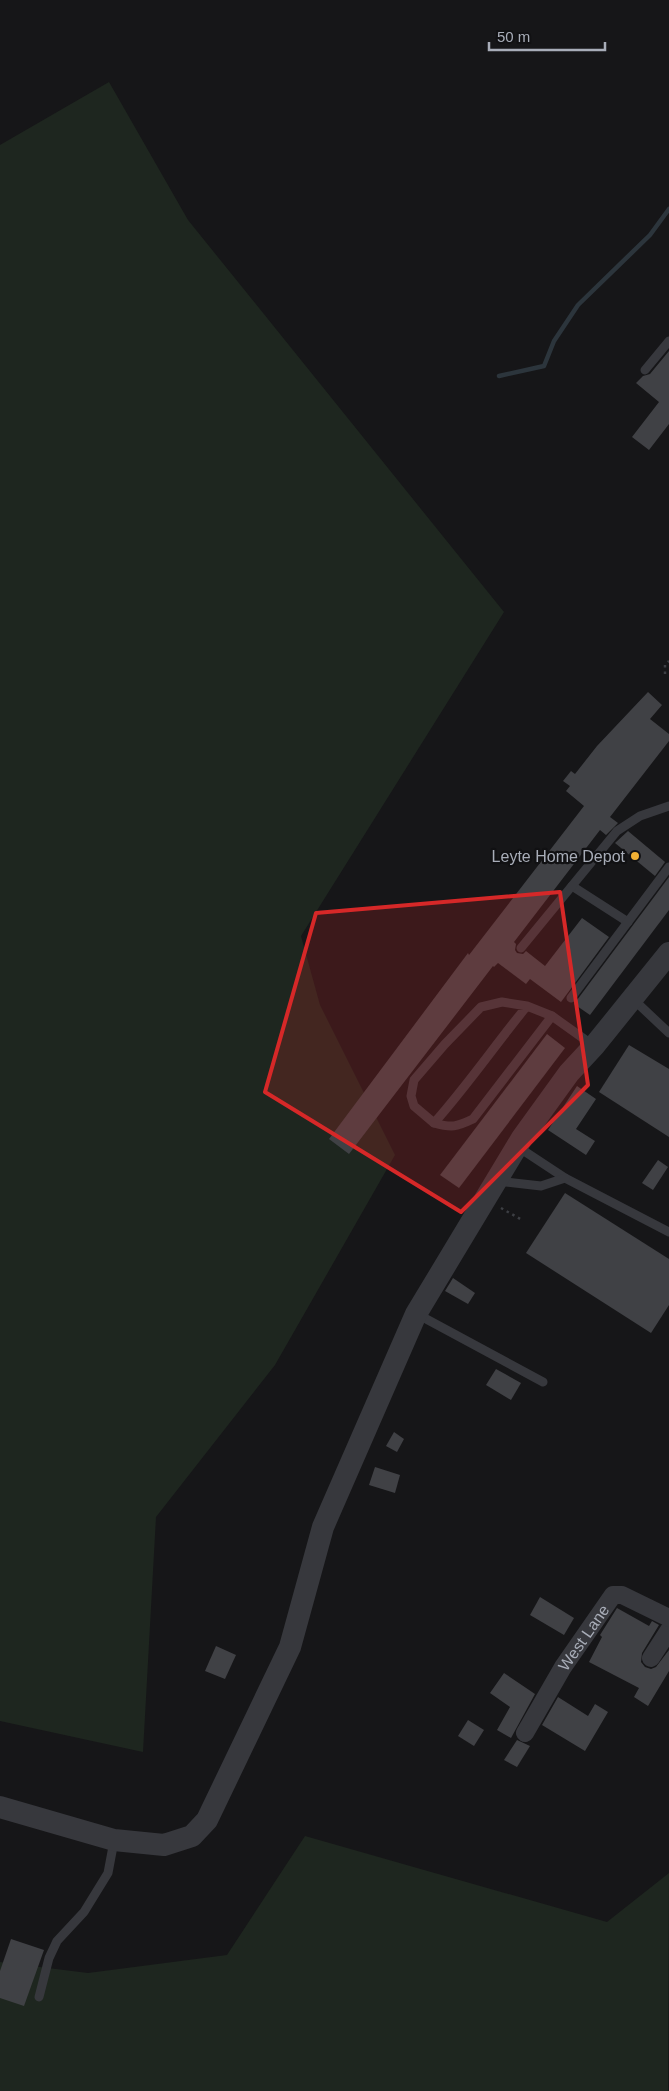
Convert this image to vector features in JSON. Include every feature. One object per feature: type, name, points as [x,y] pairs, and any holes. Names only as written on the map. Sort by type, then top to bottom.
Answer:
[{"type":"street","points":[[0,1807],[114,1840],[164,1845],[192,1836],[207,1820],[290,1647],[323,1527],[416,1314],[518,1146],[569,1073],[594,1046],[669,953]]},
{"type":"street","name":"West Lane","points":[[524,1734],[563,1667],[613,1595],[622,1595],[669,1618]]},
{"type":"street","points":[[652,1658],[669,1630]]},
{"type":"lane","points":[[645,370],[669,341]]},
{"type":"lane","points":[[521,948],[617,831],[640,816],[669,806]]},
{"type":"lane","points":[[571,998],[669,867]]},
{"type":"lane","points":[[572,886],[628,922]]},
{"type":"lane","points":[[633,998],[669,1033]]},
{"type":"lane","points":[[552,1016],[473,1119],[459,1126],[450,1127],[434,1123],[414,1106],[410,1096],[414,1080],[445,1044],[481,1007],[502,1002],[527,1006],[552,1016],[594,1046]]},
{"type":"lane","points":[[434,1123],[527,1006]]},
{"type":"lane","points":[[518,1146],[565,1178],[669,1232]]},
{"type":"lane","points":[[491,1190],[542,1186],[565,1178]]},
{"type":"lane","points":[[416,1314],[543,1382]]},
{"type":"lane","points":[[39,1997],[49,1958],[57,1941],[84,1912],[108,1873],[114,1840]]},
{"type":"path","points":[[665,674],[665,665],[669,661]]},
{"type":"path","points":[[491,1190],[522,1220]]},
{"type":"highlighted area","points":[[560,892],[588,1085],[461,1212],[265,1092],[316,913]]},
{"type":"shaded area","points":[[109,82],[188,220],[504,612],[301,936],[320,1005],[395,1155],[275,1365],[156,1517],[143,1752],[0,1721],[0,145]]},
{"type":"shaded area","points":[[305,1836],[607,1922],[669,1873],[668,2091],[0,2091],[0,1962],[88,1973],[227,1955]]},
{"type":"building","points":[[669,351],[669,424],[649,450],[632,437],[659,402],[636,383],[643,376],[650,374]]},
{"type":"building","points":[[648,692],[662,705],[650,719],[669,734],[669,741],[610,817],[618,823],[606,835],[600,830],[514,942],[517,953],[523,954],[526,951],[545,966],[582,918],[609,937],[561,1002],[530,979],[526,984],[498,963],[493,966],[349,1154],[329,1139],[468,953],[469,955],[584,806],[566,791],[570,786],[563,781],[571,771],[575,774],[597,746]]},
{"type":"building","points":[[628,831],[665,862],[655,876],[615,843]]},
{"type":"building","points":[[669,877],[669,910],[590,1015],[574,1004]]},
{"type":"building","points":[[547,1034],[565,1048],[459,1188],[440,1175]]},
{"type":"building","points":[[629,1045],[669,1069],[669,1137],[599,1092]]},
{"type":"building","points":[[577,1086],[596,1099],[576,1129],[595,1141],[586,1155],[548,1130]]},
{"type":"building","points":[[658,1160],[668,1167],[653,1190],[642,1183]]},
{"type":"building","points":[[565,1193],[669,1259],[669,1305],[651,1333],[526,1253]]},
{"type":"building","points":[[453,1278],[475,1293],[468,1304],[445,1291]]},
{"type":"building","points":[[496,1369],[521,1383],[511,1400],[486,1385]]},
{"type":"building","points":[[394,1432],[404,1439],[397,1452],[386,1446]]},
{"type":"building","points":[[375,1467],[400,1475],[395,1493],[369,1485]]},
{"type":"building","points":[[540,1597],[574,1618],[564,1635],[530,1615]]},
{"type":"building","points":[[617,1608],[649,1626],[652,1621],[659,1625],[642,1653],[641,1662],[645,1667],[651,1669],[656,1667],[669,1650],[669,1671],[648,1706],[634,1697],[639,1688],[589,1662],[602,1637],[600,1635]]},
{"type":"building","points":[[216,1646],[236,1655],[225,1679],[205,1671]]},
{"type":"building","points":[[504,1673],[535,1694],[511,1738],[497,1730],[510,1707],[490,1693]]},
{"type":"building","points":[[558,1697],[588,1716],[595,1704],[608,1712],[585,1751],[542,1725]]},
{"type":"building","points":[[468,1720],[484,1730],[474,1746],[458,1736]]},
{"type":"building","points":[[517,1740],[530,1746],[517,1767],[504,1760]]},
{"type":"building","points":[[11,1939],[44,1950],[24,2006],[0,1998],[0,1971]]},
{"type":"waterway","points":[[499,376],[544,366],[554,341],[578,305],[650,235],[669,209]]},
{"type":"place","name":"Leyte Home Depot","points":[[635,856]]}]
